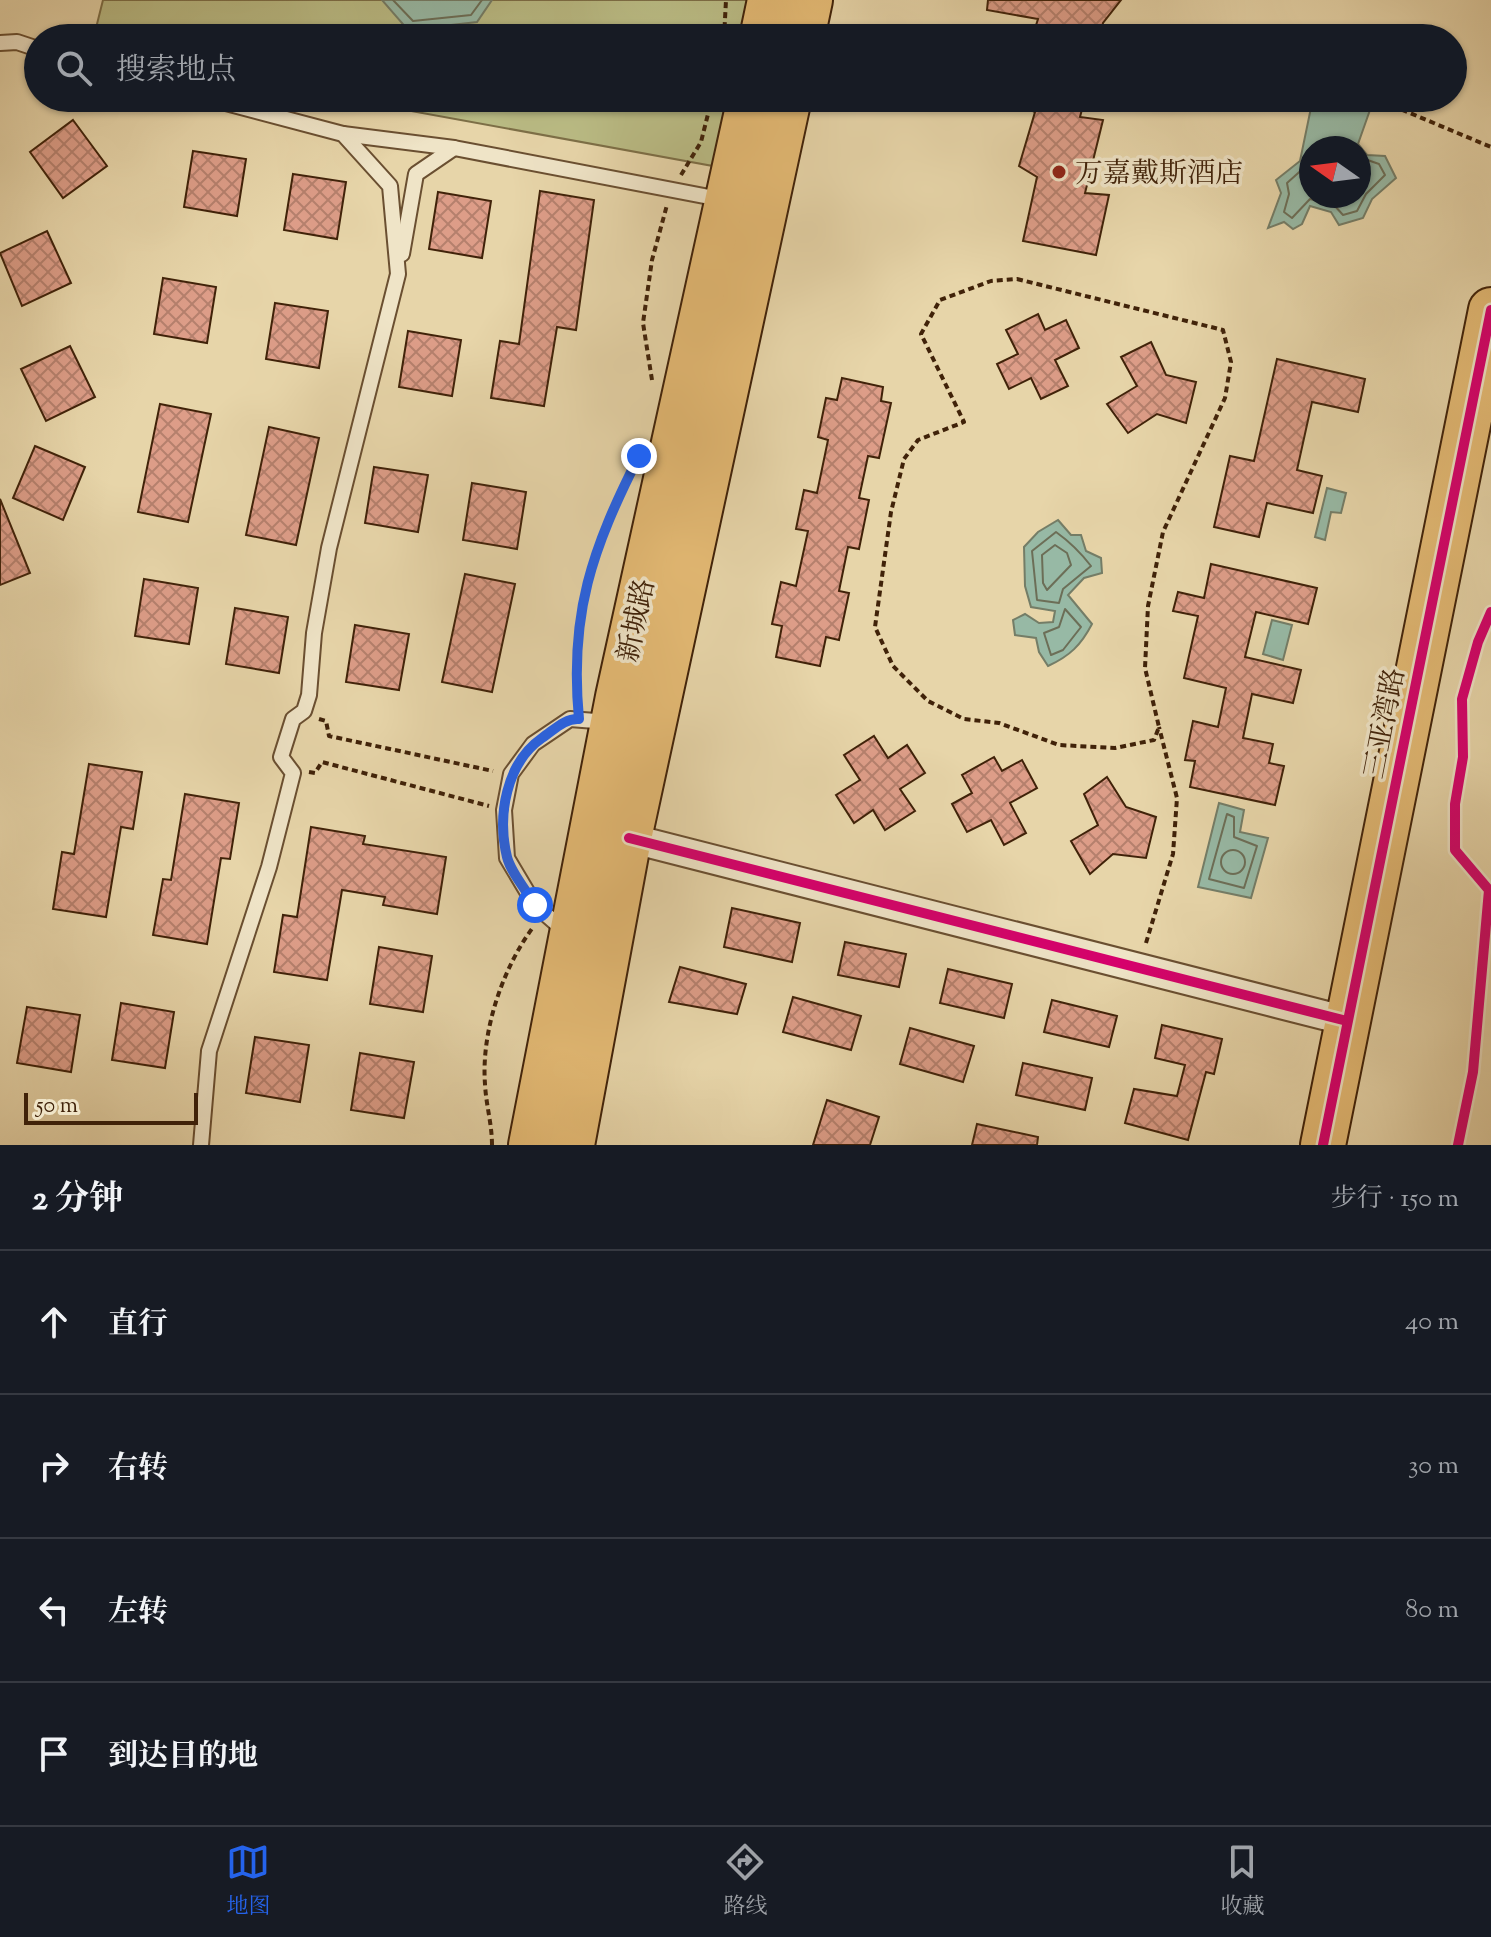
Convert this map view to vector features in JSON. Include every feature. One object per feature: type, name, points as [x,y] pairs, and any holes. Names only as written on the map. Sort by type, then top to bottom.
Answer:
[{"type":"main road","points":[[765,24],[770,0]]},
{"type":"main road","points":[[805,24],[810,0]]},
{"type":"main road","name":"新城路","points":[[531,1145],[557,925],[596,721],[728,200],[747,112]]},
{"type":"main road","name":"新城路","points":[[572,1145],[629,838],[786,112]]},
{"type":"main road","name":"三亚湾路","points":[[1323,1145],[1491,310]]},
{"type":"street","points":[[629,838],[1347,1021]]},
{"type":"lane","points":[[0,43],[24,44]]},
{"type":"lane","points":[[260,112],[343,134],[454,148],[728,200]]},
{"type":"lane","points":[[343,134],[390,186],[398,274]]},
{"type":"lane","points":[[201,1145],[209,1051],[269,867],[293,773],[281,757],[293,719],[300,714],[309,695],[314,633],[329,548],[398,274],[416,174],[454,148]]},
{"type":"lane","points":[[557,925],[507,858],[504,810],[511,774],[533,744],[570,719],[596,721]]},
{"type":"path","points":[[725,24],[726,0]]},
{"type":"path","points":[[653,393],[650,355],[643,323],[652,260],[671,190],[701,142],[708,112]]},
{"type":"path","points":[[1407,112],[1491,147]]},
{"type":"path","points":[[1139,969],[1173,854],[1177,798],[1145,668],[1148,606],[1163,532],[1225,398],[1231,362],[1223,330],[1017,279],[991,281],[940,300],[921,334],[964,422],[918,440],[904,459],[891,512],[875,627],[893,666],[928,701],[964,719],[999,723],[1059,745],[1115,748],[1154,740],[1159,727]]},
{"type":"path","points":[[596,721],[574,665],[596,545],[639,456]]},
{"type":"path","points":[[300,714],[326,721],[329,736],[511,774]]},
{"type":"path","points":[[289,768],[315,773],[322,762],[504,810]]},
{"type":"path","points":[[492,1145],[492,1120],[485,1083],[490,1031],[516,951],[557,925]]},
{"type":"green space","points":[[103,0],[750,0],[745,24],[97,24]]},
{"type":"green space","points":[[417,112],[725,112],[713,166]]},
{"type":"water","points":[[382,0],[492,0],[477,22],[403,24]]},
{"type":"water","points":[[1310,112],[1369,112],[1361,136],[1305,136]]},
{"type":"water","points":[[1371,155],[1385,156],[1396,178],[1372,199]]},
{"type":"water","points":[[1299,162],[1299,208],[1309,208],[1302,224],[1293,229],[1284,222],[1268,228],[1281,193],[1276,180]]},
{"type":"water","points":[[1317,208],[1368,208],[1363,218],[1339,225],[1331,212]]},
{"type":"water","points":[[1327,488],[1346,493],[1341,513],[1331,512],[1325,540],[1315,537]]},
{"type":"water","points":[[1058,520],[1071,535],[1081,535],[1086,551],[1101,558],[1102,573],[1084,578],[1068,595],[1092,624],[1074,649],[1048,666],[1039,652],[1036,638],[1015,635],[1013,620],[1025,614],[1039,623],[1053,622],[1055,611],[1031,607],[1025,586],[1024,547],[1038,532]]},
{"type":"water","points":[[1272,620],[1292,625],[1283,660],[1263,654]]},
{"type":"water","points":[[1219,803],[1244,810],[1240,832],[1268,838],[1251,898],[1198,887]]},
{"type":"building","points":[[988,0],[1121,0],[1103,24],[1036,24],[1038,19],[987,10]]},
{"type":"building","name":"万嘉戴斯酒店","points":[[1035,112],[1081,112],[1080,117],[1103,120],[1085,193],[1109,195],[1096,255],[1023,241],[1037,177],[1019,166]]},
{"type":"building","points":[[73,120],[107,166],[63,198],[30,152]]},
{"type":"building","points":[[193,151],[246,159],[237,216],[184,207]]},
{"type":"building","points":[[293,174],[346,182],[337,239],[284,230]]},
{"type":"building","points":[[540,191],[594,200],[576,330],[557,327],[544,406],[491,398],[500,341],[519,344]]},
{"type":"building","points":[[438,192],[491,201],[482,258],[429,249]]},
{"type":"building","points":[[47,231],[71,283],[22,306],[0,253]]},
{"type":"building","points":[[163,278],[216,287],[207,343],[154,334]]},
{"type":"building","points":[[275,303],[328,311],[319,368],[266,359]]},
{"type":"building","points":[[1038,314],[1045,330],[1066,320],[1079,348],[1055,360],[1068,386],[1041,399],[1031,378],[1009,389],[997,364],[1018,354],[1006,330]]},
{"type":"building","points":[[408,331],[461,340],[452,396],[399,387]]},
{"type":"building","points":[[1151,342],[1166,375],[1196,382],[1186,423],[1157,414],[1128,433],[1107,404],[1137,386],[1121,357]]},
{"type":"building","points":[[70,346],[95,397],[46,421],[21,369]]},
{"type":"building","points":[[1277,359],[1365,379],[1358,412],[1312,402],[1297,470],[1322,476],[1313,513],[1267,503],[1259,537],[1214,527],[1230,456],[1254,461]]},
{"type":"building","points":[[842,378],[883,387],[881,401],[891,403],[879,458],[868,456],[859,498],[869,500],[859,549],[848,547],[839,591],[849,593],[839,640],[826,637],[820,666],[776,657],[782,626],[772,624],[781,582],[796,586],[808,531],[796,529],[804,490],[817,493],[828,440],[818,437],[826,398],[837,400]]},
{"type":"building","points":[[160,404],[211,414],[188,522],[138,512]]},
{"type":"building","points":[[269,427],[319,438],[296,545],[246,535]]},
{"type":"building","points":[[35,446],[85,467],[63,520],[13,498]]},
{"type":"building","points":[[374,467],[428,475],[418,532],[365,523]]},
{"type":"building","points":[[472,483],[526,492],[517,549],[463,540]]},
{"type":"building","points":[[0,499],[30,573],[0,585]]},
{"type":"building","points":[[1211,564],[1317,588],[1308,624],[1256,612],[1245,657],[1301,670],[1293,703],[1252,694],[1243,738],[1273,744],[1269,763],[1284,766],[1275,805],[1190,787],[1195,761],[1185,760],[1193,721],[1218,727],[1226,688],[1184,678],[1198,616],[1173,611],[1178,592],[1204,598]]},
{"type":"building","points":[[465,574],[515,584],[492,692],[442,682]]},
{"type":"building","points":[[144,579],[198,588],[189,644],[135,636]]},
{"type":"building","points":[[235,608],[288,617],[279,673],[226,664]]},
{"type":"building","points":[[355,625],[409,634],[399,690],[346,682]]},
{"type":"building","points":[[874,736],[888,758],[907,745],[925,773],[900,789],[915,811],[885,830],[873,810],[854,823],[836,795],[860,780],[844,755]]},
{"type":"building","points":[[994,757],[1002,771],[1022,760],[1037,788],[1010,803],[1026,833],[1004,845],[991,820],[967,832],[952,804],[972,793],[962,775]]},
{"type":"building","points":[[89,764],[142,772],[133,829],[121,827],[106,917],[53,909],[62,852],[74,854]]},
{"type":"building","points":[[1107,777],[1126,807],[1156,817],[1146,858],[1113,854],[1090,874],[1071,841],[1098,825],[1084,794]]},
{"type":"building","points":[[185,794],[239,803],[230,859],[221,858],[207,944],[153,935],[163,879],[171,880]]},
{"type":"building","points":[[311,827],[365,836],[363,844],[446,857],[437,914],[383,905],[385,897],[342,890],[327,980],[274,972],[283,915],[297,917]]},
{"type":"building","points":[[732,908],[800,923],[792,962],[724,947]]},
{"type":"building","points":[[845,942],[906,954],[899,987],[838,975]]},
{"type":"building","points":[[379,947],[432,956],[423,1012],[370,1004]]},
{"type":"building","points":[[680,967],[746,984],[737,1014],[669,1002]]},
{"type":"building","points":[[948,969],[1012,984],[1004,1018],[940,1003]]},
{"type":"building","points":[[793,997],[861,1016],[851,1050],[783,1032]]},
{"type":"building","points":[[1052,1000],[1117,1016],[1109,1047],[1044,1032]]},
{"type":"building","points":[[121,1003],[174,1012],[165,1068],[112,1060]]},
{"type":"building","points":[[27,1007],[80,1015],[71,1072],[17,1063]]},
{"type":"building","points":[[1162,1025],[1222,1039],[1214,1074],[1206,1072],[1188,1140],[1125,1123],[1134,1089],[1177,1096],[1185,1065],[1155,1058]]},
{"type":"building","points":[[910,1028],[974,1046],[963,1082],[900,1064]]},
{"type":"building","points":[[255,1037],[309,1045],[300,1102],[246,1093]]},
{"type":"building","points":[[360,1053],[414,1062],[404,1118],[351,1110]]},
{"type":"building","points":[[1023,1063],[1092,1078],[1085,1110],[1016,1095]]},
{"type":"building","points":[[827,1100],[879,1117],[870,1145],[813,1145]]},
{"type":"building","points":[[977,1124],[1038,1137],[1037,1145],[972,1145]]},
{"type":"cycle path","points":[[1323,1145],[1491,310]]},
{"type":"cycle path","points":[[1458,1145],[1473,1072],[1489,890],[1455,850],[1455,804],[1463,757],[1462,699],[1478,642],[1491,612]]},
{"type":"cycle path","points":[[629,838],[1347,1021]]},
{"type":"place","name":"万嘉戴斯酒店","points":[[1059,172]]},
{"type":"route","points":[[535,905],[507,858],[504,810],[511,774],[533,744],[570,719],[579,719],[574,665],[596,545],[639,456]]}]
